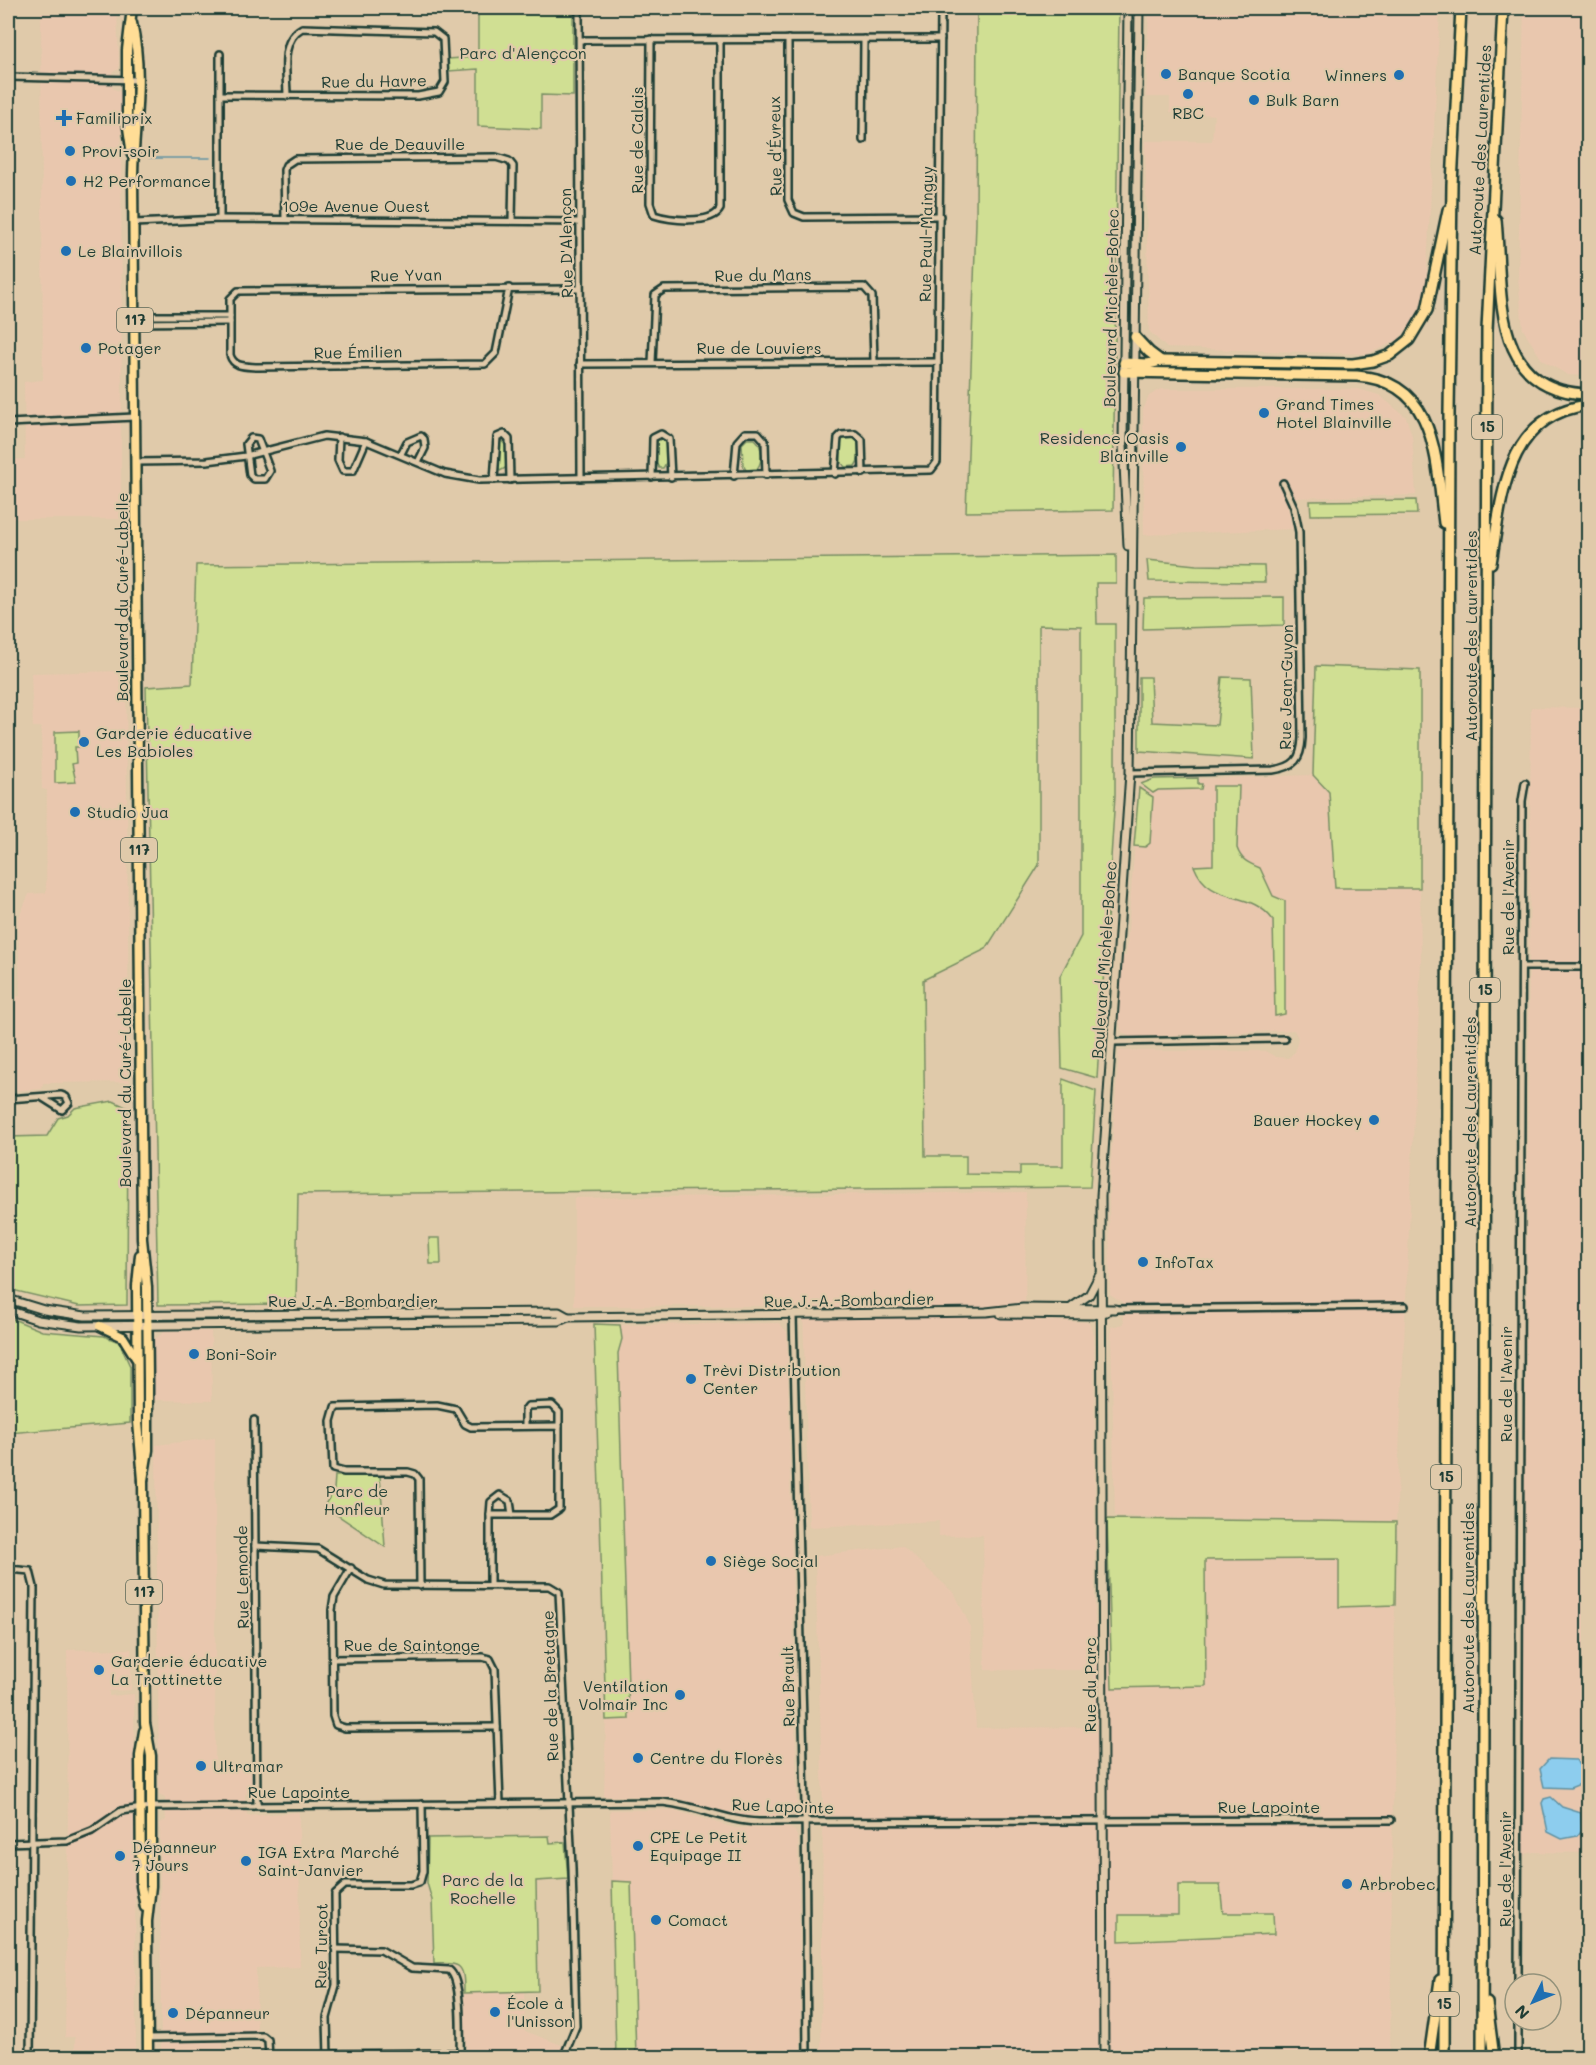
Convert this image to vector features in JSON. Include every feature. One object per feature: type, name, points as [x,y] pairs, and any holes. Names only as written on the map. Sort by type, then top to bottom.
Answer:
[{"type":"highway","name":"Autoroute des Laurentides","points":[[1444,2058],[1452,184],[1461,8]]},
{"type":"highway","name":"Autoroute des Laurentides","points":[[1482,2058],[1487,330],[1503,8]]},
{"type":"highway","points":[[1135,368],[1161,361],[1353,364],[1373,362],[1390,355],[1409,340],[1427,310],[1452,184]]},
{"type":"highway","points":[[1493,190],[1504,320],[1513,351],[1526,369],[1543,383],[1568,392],[1588,394]]},
{"type":"highway","points":[[1135,337],[1161,361]]},
{"type":"highway","points":[[1124,368],[1357,376],[1391,384],[1416,405],[1430,430],[1449,553]]},
{"type":"highway","points":[[1486,592],[1503,490],[1518,450],[1532,432],[1550,418],[1569,409],[1588,405]]},
{"type":"highway","points":[[1429,2058],[1445,1951]]},
{"type":"highway","points":[[1482,1977],[1494,2058]]},
{"type":"main road","name":"Boulevard du Curé-Labelle","points":[[132,8],[132,23],[127,48],[127,121],[134,170]]},
{"type":"main road","name":"Boulevard du Curé-Labelle","points":[[132,23],[138,48],[138,121],[134,170],[135,417],[142,1239],[148,1315],[148,1450],[143,1480]]},
{"type":"main road","name":"Boulevard du Curé-Labelle","points":[[142,1239],[137,1316],[137,1360],[138,1450],[143,1480],[146,1724],[151,1756],[151,1886],[147,1913],[148,2058]]},
{"type":"main road","points":[[100,1326],[123,1337],[137,1360]]},
{"type":"main road","name":"Boulevard du Curé-Labelle","points":[[146,1724],[140,1756],[141,1886],[147,1913]]},
{"type":"street","name":"Rue D'Alençon","points":[[579,8],[581,478]]},
{"type":"street","name":"Rue Paul-Mainguy","points":[[863,473],[925,472],[931,470],[937,462],[941,8]]},
{"type":"street","name":"Boulevard Michèle-Bohec","points":[[1128,8],[1123,444],[1131,608]]},
{"type":"street","name":"Boulevard Michèle-Bohec","points":[[1102,1311],[1101,1196],[1130,772],[1139,8]]},
{"type":"street","name":"Rue du Havre","points":[[220,95],[287,96],[418,96],[439,92],[446,82],[443,39],[434,32],[302,28],[291,34],[286,48],[287,96]]},
{"type":"street","name":"Rue de Calais","points":[[651,39],[650,204],[654,214],[666,219],[708,219],[718,214],[720,209],[720,40]]},
{"type":"street","name":"Rue d'Évreux","points":[[788,39],[788,200],[794,213],[804,217],[940,216]]},
{"type":"street","points":[[863,140],[864,39]]},
{"type":"street","points":[[580,40],[941,39]]},
{"type":"street","points":[[220,54],[220,219]]},
{"type":"street","points":[[8,77],[138,80]]},
{"type":"street","name":"Rue de Deauville","points":[[285,219],[284,170],[286,165],[295,159],[496,157],[509,161],[513,166],[512,220]]},
{"type":"street","name":"109e Avenue Ouest","points":[[134,223],[220,219],[579,222]]},
{"type":"street","name":"Rue du Mans","points":[[652,363],[652,305],[654,295],[664,289],[864,286],[872,296],[874,361]]},
{"type":"street","name":"Rue Émilien","points":[[230,319],[232,362],[258,367],[484,364],[496,353],[509,288]]},
{"type":"street","name":"Rue Yvan","points":[[230,319],[230,299],[233,293],[247,290],[580,289]]},
{"type":"street","points":[[135,319],[230,319]]},
{"type":"street","name":"Rue de Louviers","points":[[580,364],[938,362]]},
{"type":"street","points":[[8,423],[135,417]]},
{"type":"street","points":[[734,476],[737,442],[740,437],[751,433],[758,433],[765,441],[766,475]]},
{"type":"street","points":[[494,480],[497,437],[504,434],[509,439],[510,480]]},
{"type":"street","points":[[652,477],[653,438],[661,434],[669,439],[671,477]]},
{"type":"street","points":[[136,462],[207,461],[246,456],[324,436],[366,441],[445,474],[479,480],[734,476],[835,474],[863,473],[862,440],[855,434],[841,435],[838,438],[835,474]]},
{"type":"street","points":[[401,454],[407,442],[421,436],[424,439],[425,448],[418,462]]},
{"type":"street","points":[[339,437],[338,460],[343,471],[348,472],[353,471],[366,441]]},
{"type":"street","points":[[251,438],[258,439],[270,471],[265,479],[254,479],[250,475],[246,456],[246,444],[251,438]]},
{"type":"street","name":"Rue Jean-Guyon","points":[[1130,772],[1273,770],[1289,767],[1298,760],[1302,738],[1299,532],[1294,507],[1283,483]]},
{"type":"street","name":"Rue de l'Avenir","points":[[1518,1972],[1522,801],[1525,783]]},
{"type":"street","points":[[8,829],[8,864]]},
{"type":"street","points":[[1522,968],[1588,966]]},
{"type":"street","points":[[1112,1042],[1285,1039]]},
{"type":"street","points":[[8,1099],[43,1098]]},
{"type":"street","points":[[1070,1308],[1089,1295],[1101,1271]]},
{"type":"street","name":"Rue J.-A.-Bombardier","points":[[8,1299],[62,1314],[137,1316],[559,1312],[568,1317]]},
{"type":"street","name":"Rue J.-A.-Bombardier","points":[[986,1312],[1024,1316],[1114,1310],[1405,1306]]},
{"type":"street","name":"Rue J.-A.-Bombardier","points":[[8,1310],[48,1322],[100,1326],[559,1321],[568,1317],[986,1312],[1070,1308],[1102,1311]]},
{"type":"street","name":"Rue du Parc","points":[[1102,1311],[1104,2058]]},
{"type":"street","name":"Rue Brault","points":[[793,1315],[805,1822],[807,2058]]},
{"type":"street","points":[[490,1515],[550,1515],[560,1509],[559,1412],[552,1405],[528,1406],[525,1410],[525,1425]]},
{"type":"street","points":[[420,1586],[419,1479],[415,1474],[408,1472],[362,1474],[338,1472],[333,1468],[332,1413],[335,1407],[450,1406],[456,1409],[465,1425],[559,1426]]},
{"type":"street","name":"Rue Lemonde","points":[[254,1420],[257,1805]]},
{"type":"street","points":[[490,1586],[491,1502],[500,1495],[510,1501],[512,1515]]},
{"type":"street","name":"Rue de la Bretagne","points":[[255,1546],[318,1549],[380,1584],[551,1586],[560,1594],[576,2026],[563,2058]]},
{"type":"street","points":[[8,1569],[24,1568],[30,1571],[34,1587],[30,2058]]},
{"type":"street","points":[[351,1568],[341,1582],[333,1603],[333,1718],[339,1727],[497,1727]]},
{"type":"street","name":"Rue de Saintonge","points":[[333,1659],[486,1658],[495,1668],[500,1804]]},
{"type":"street","name":"Rue Lapointe","points":[[8,1843],[67,1841],[92,1831],[121,1811],[151,1807],[257,1805],[669,1803],[739,1821],[805,1822],[1391,1820]]},
{"type":"street","name":"Rue Turcot","points":[[328,2056],[327,2018],[335,1991],[334,1899],[340,1888],[350,1885],[414,1885],[421,1881],[422,1804]]},
{"type":"street","points":[[328,2056],[460,2055],[458,1987],[453,1973],[449,1970],[410,1968],[381,1950],[335,1949]]},
{"type":"street","points":[[1518,2032],[1518,2058]]},
{"type":"street","points":[[147,2038],[263,2036],[268,2040],[269,2058]]},
{"type":"shaded area","points":[[41,8],[117,8],[119,69],[112,72],[112,88],[121,92],[122,411],[117,412],[117,424],[121,424],[121,519],[8,519],[8,460],[25,459],[24,382],[43,380]]},
{"type":"shaded area","points":[[1149,8],[1440,8],[1426,289],[1416,319],[1398,340],[1368,354],[1167,348],[1149,331],[1145,141],[1212,141],[1214,115],[1170,112],[1170,97],[1146,97]]},
{"type":"shaded area","points":[[1524,8],[1588,8],[1588,376],[1568,375],[1542,360],[1523,329],[1518,277]]},
{"type":"shaded area","points":[[1161,389],[1358,389],[1379,395],[1406,417],[1412,436],[1416,495],[1286,498],[1293,529],[1144,535],[1143,410],[1149,396]]},
{"type":"shaded area","points":[[126,671],[129,1066],[127,1073],[130,1082],[43,1083],[42,1089],[8,1091],[8,997],[20,996],[18,919],[29,894],[46,893],[47,790],[42,789],[41,727],[33,727],[31,673]]},
{"type":"shaded area","points":[[1531,707],[1588,708],[1588,1185],[1581,1185],[1580,1206],[1588,1206],[1588,1853],[1533,1852],[1525,1854],[1522,1859]]},
{"type":"shaded area","points":[[1313,775],[1329,792],[1335,888],[1420,888],[1421,960],[1396,1522],[1115,1516],[1111,1327],[1124,1324],[1122,1302],[1110,1294],[1109,1189],[1119,1051],[1265,1051],[1276,1057],[1288,1058],[1295,1052],[1298,1038],[1294,1030],[1130,1037],[1122,1032],[1118,1017],[1122,956],[1126,956],[1139,790],[1146,781]]},
{"type":"shaded area","points":[[1026,1192],[1025,1320],[1089,1322],[1094,1335],[1095,1626],[1114,1629],[1206,1686],[1205,1560],[1339,1559],[1339,1607],[1395,1605],[1390,2057],[821,2057],[823,1807],[815,1556],[902,1546],[955,1594],[970,1626],[976,1728],[1095,1727],[1094,1670],[985,1670],[983,1535],[939,1536],[939,1521],[809,1527],[803,1306],[574,1306],[574,1198]]},
{"type":"shaded area","points":[[779,1323],[787,1332],[797,1810],[788,1816],[742,1816],[672,1797],[604,1796],[606,1720],[629,1719],[618,1353],[622,1339],[620,1325]]},
{"type":"shaded area","points":[[165,1331],[211,1331],[212,1401],[154,1400],[154,1340]]},
{"type":"shaded area","points":[[215,1438],[215,1765],[252,1766],[251,1793],[245,1794],[247,1816],[299,1812],[300,1967],[256,1968],[257,2032],[222,2032],[224,2057],[161,2057],[160,1823],[166,1820],[165,1797],[159,1794],[156,1445]]},
{"type":"shaded area","points":[[131,1649],[131,1690],[109,1691],[109,1696],[134,1694],[136,2057],[75,2057],[75,2037],[65,2037],[68,1843],[67,1650]]},
{"type":"shaded area","points":[[610,1810],[673,1810],[735,1828],[789,1828],[795,1831],[798,1839],[801,2057],[636,2057],[631,1882],[612,1881]]},
{"type":"shaded area","name":"École à l'Unisson","points":[[524,1991],[525,2031],[564,2046],[558,2057],[466,2057],[464,1993]]},
{"type":"green space","name":"Parc d'Alençcon","points":[[478,8],[573,8],[573,96],[541,95],[541,129],[478,126],[478,69],[448,71],[447,59],[478,57]]},
{"type":"green space","points":[[977,8],[1119,8],[1113,510],[966,512],[976,223]]},
{"type":"green space","points":[[660,437],[666,444],[667,461],[663,468],[659,468],[656,463],[655,443]]},
{"type":"green space","points":[[845,437],[854,437],[858,443],[859,455],[855,466],[845,467],[841,462],[840,442]]},
{"type":"green space","points":[[747,439],[755,439],[761,449],[757,469],[746,470],[743,465],[742,444]]},
{"type":"green space","points":[[501,440],[507,447],[507,467],[500,471],[497,466],[498,442]]},
{"type":"green space","points":[[1416,500],[1417,514],[1311,515],[1310,501]]},
{"type":"green space","points":[[1116,555],[1116,583],[1096,583],[1097,624],[1115,624],[1115,795],[1097,1078],[1062,1068],[1060,976],[1081,936],[1081,626],[1039,625],[1039,865],[986,949],[923,980],[925,1156],[966,1156],[966,1174],[1020,1175],[1020,1166],[1063,1166],[1063,1079],[1096,1091],[1090,1187],[298,1194],[296,1304],[158,1305],[146,687],[192,684],[196,565]]},
{"type":"green space","points":[[1147,560],[1196,565],[1264,566],[1265,582],[1149,581]]},
{"type":"green space","points":[[1284,597],[1284,625],[1143,629],[1144,598]]},
{"type":"green space","points":[[1316,666],[1420,670],[1420,888],[1335,888],[1329,792],[1313,775]]},
{"type":"green space","points":[[1139,677],[1150,677],[1152,722],[1217,725],[1222,677],[1251,678],[1254,759],[1139,751]]},
{"type":"green space","points":[[79,731],[79,747],[75,747],[76,763],[72,764],[76,782],[55,783],[55,732]]},
{"type":"green space","points":[[1198,778],[1198,784],[1202,784],[1201,789],[1158,790],[1153,793],[1141,784],[1154,779]]},
{"type":"green space","points":[[1213,786],[1239,786],[1237,848],[1246,861],[1260,868],[1273,896],[1285,901],[1285,1014],[1275,1016],[1273,920],[1264,910],[1253,904],[1220,893],[1210,887],[1201,879],[1194,866],[1213,865]]},
{"type":"green space","points":[[1139,788],[1153,797],[1150,843],[1145,847],[1134,846]]},
{"type":"green space","points":[[113,1101],[128,1108],[127,1305],[79,1306],[8,1289],[8,1137],[47,1136],[58,1118],[68,1115],[75,1108]]},
{"type":"green space","points":[[429,1238],[440,1238],[441,1264],[430,1264]]},
{"type":"green space","points":[[8,1317],[42,1331],[104,1336],[119,1342],[130,1366],[130,1423],[8,1433]]},
{"type":"green space","points":[[594,1324],[620,1325],[622,1339],[618,1353],[629,1719],[606,1720]]},
{"type":"green space","name":"Parc de Honfleur","points":[[335,1476],[380,1476],[385,1547],[324,1506],[334,1490]]},
{"type":"green space","points":[[1107,1519],[1396,1522],[1395,1605],[1339,1607],[1339,1559],[1205,1560],[1206,1686],[1112,1688]]},
{"type":"green space","name":"Parc de la Rochelle","points":[[549,1836],[550,1843],[565,1842],[568,1879],[536,1881],[538,1991],[464,1993],[460,1967],[450,1964],[434,1964],[432,1900],[427,1883],[428,1838]]},
{"type":"green space","points":[[612,1881],[631,1882],[636,2057],[616,2057]]},
{"type":"green space","points":[[1178,1885],[1220,1885],[1223,1913],[1273,1913],[1274,1934],[1119,1941],[1119,1915],[1178,1915]]},
{"type":"water","points":[[1549,1759],[1576,1760],[1581,1769],[1580,1784],[1570,1788],[1544,1787],[1540,1769]]},
{"type":"water","points":[[1551,1797],[1562,1807],[1581,1813],[1582,1830],[1577,1836],[1562,1839],[1548,1832],[1542,1803],[1544,1799]]},
{"type":"waterway","points":[[149,158],[210,158]]},
{"type":"place","name":"Banque Scotia","points":[[1166,74]]},
{"type":"place","name":"Winners","points":[[1399,75]]},
{"type":"place","name":"RBC","points":[[1188,94]]},
{"type":"place","name":"Bulk Barn","points":[[1254,100]]},
{"type":"place","name":"Familiprix","points":[[64,118]]},
{"type":"place","name":"Provi-soir","points":[[70,151]]},
{"type":"place","name":"H2 Performance","points":[[71,181]]},
{"type":"place","name":"Le Blainvillois","points":[[66,251]]},
{"type":"place","name":"Potager","points":[[86,348]]},
{"type":"place","name":"Grand Times Hotel Blainville","points":[[1264,413]]},
{"type":"place","name":"Residence Oasis Blainville","points":[[1181,447]]},
{"type":"place","name":"Garderie éducative Les Babioles","points":[[84,742]]},
{"type":"place","name":"Studio Jua","points":[[75,812]]},
{"type":"place","name":"Bauer Hockey","points":[[1374,1120]]},
{"type":"place","name":"InfoTax","points":[[1143,1262]]},
{"type":"place","name":"Boni-Soir","points":[[194,1354]]},
{"type":"place","name":"Trèvi Distribution Center","points":[[691,1379]]},
{"type":"place","name":"Siège Social","points":[[711,1561]]},
{"type":"place","name":"Garderie éducative La Trottinette","points":[[99,1670]]},
{"type":"place","name":"Ventilation Volmair Inc","points":[[680,1695]]},
{"type":"place","name":"Centre du Florès","points":[[638,1758]]},
{"type":"place","name":"Ultramar","points":[[201,1766]]},
{"type":"place","name":"CPE Le Petit Equipage II","points":[[638,1846]]},
{"type":"place","name":"Dépanneur 7 Jours","points":[[120,1856]]},
{"type":"place","name":"IGA Extra Marché Saint-Janvier","points":[[246,1861]]},
{"type":"place","name":"Arbrobec","points":[[1347,1884]]},
{"type":"place","name":"Comact","points":[[656,1920]]},
{"type":"place","name":"École à l'Unisson","points":[[495,2012]]},
{"type":"place","name":"Dépanneur","points":[[173,2013]]}]
